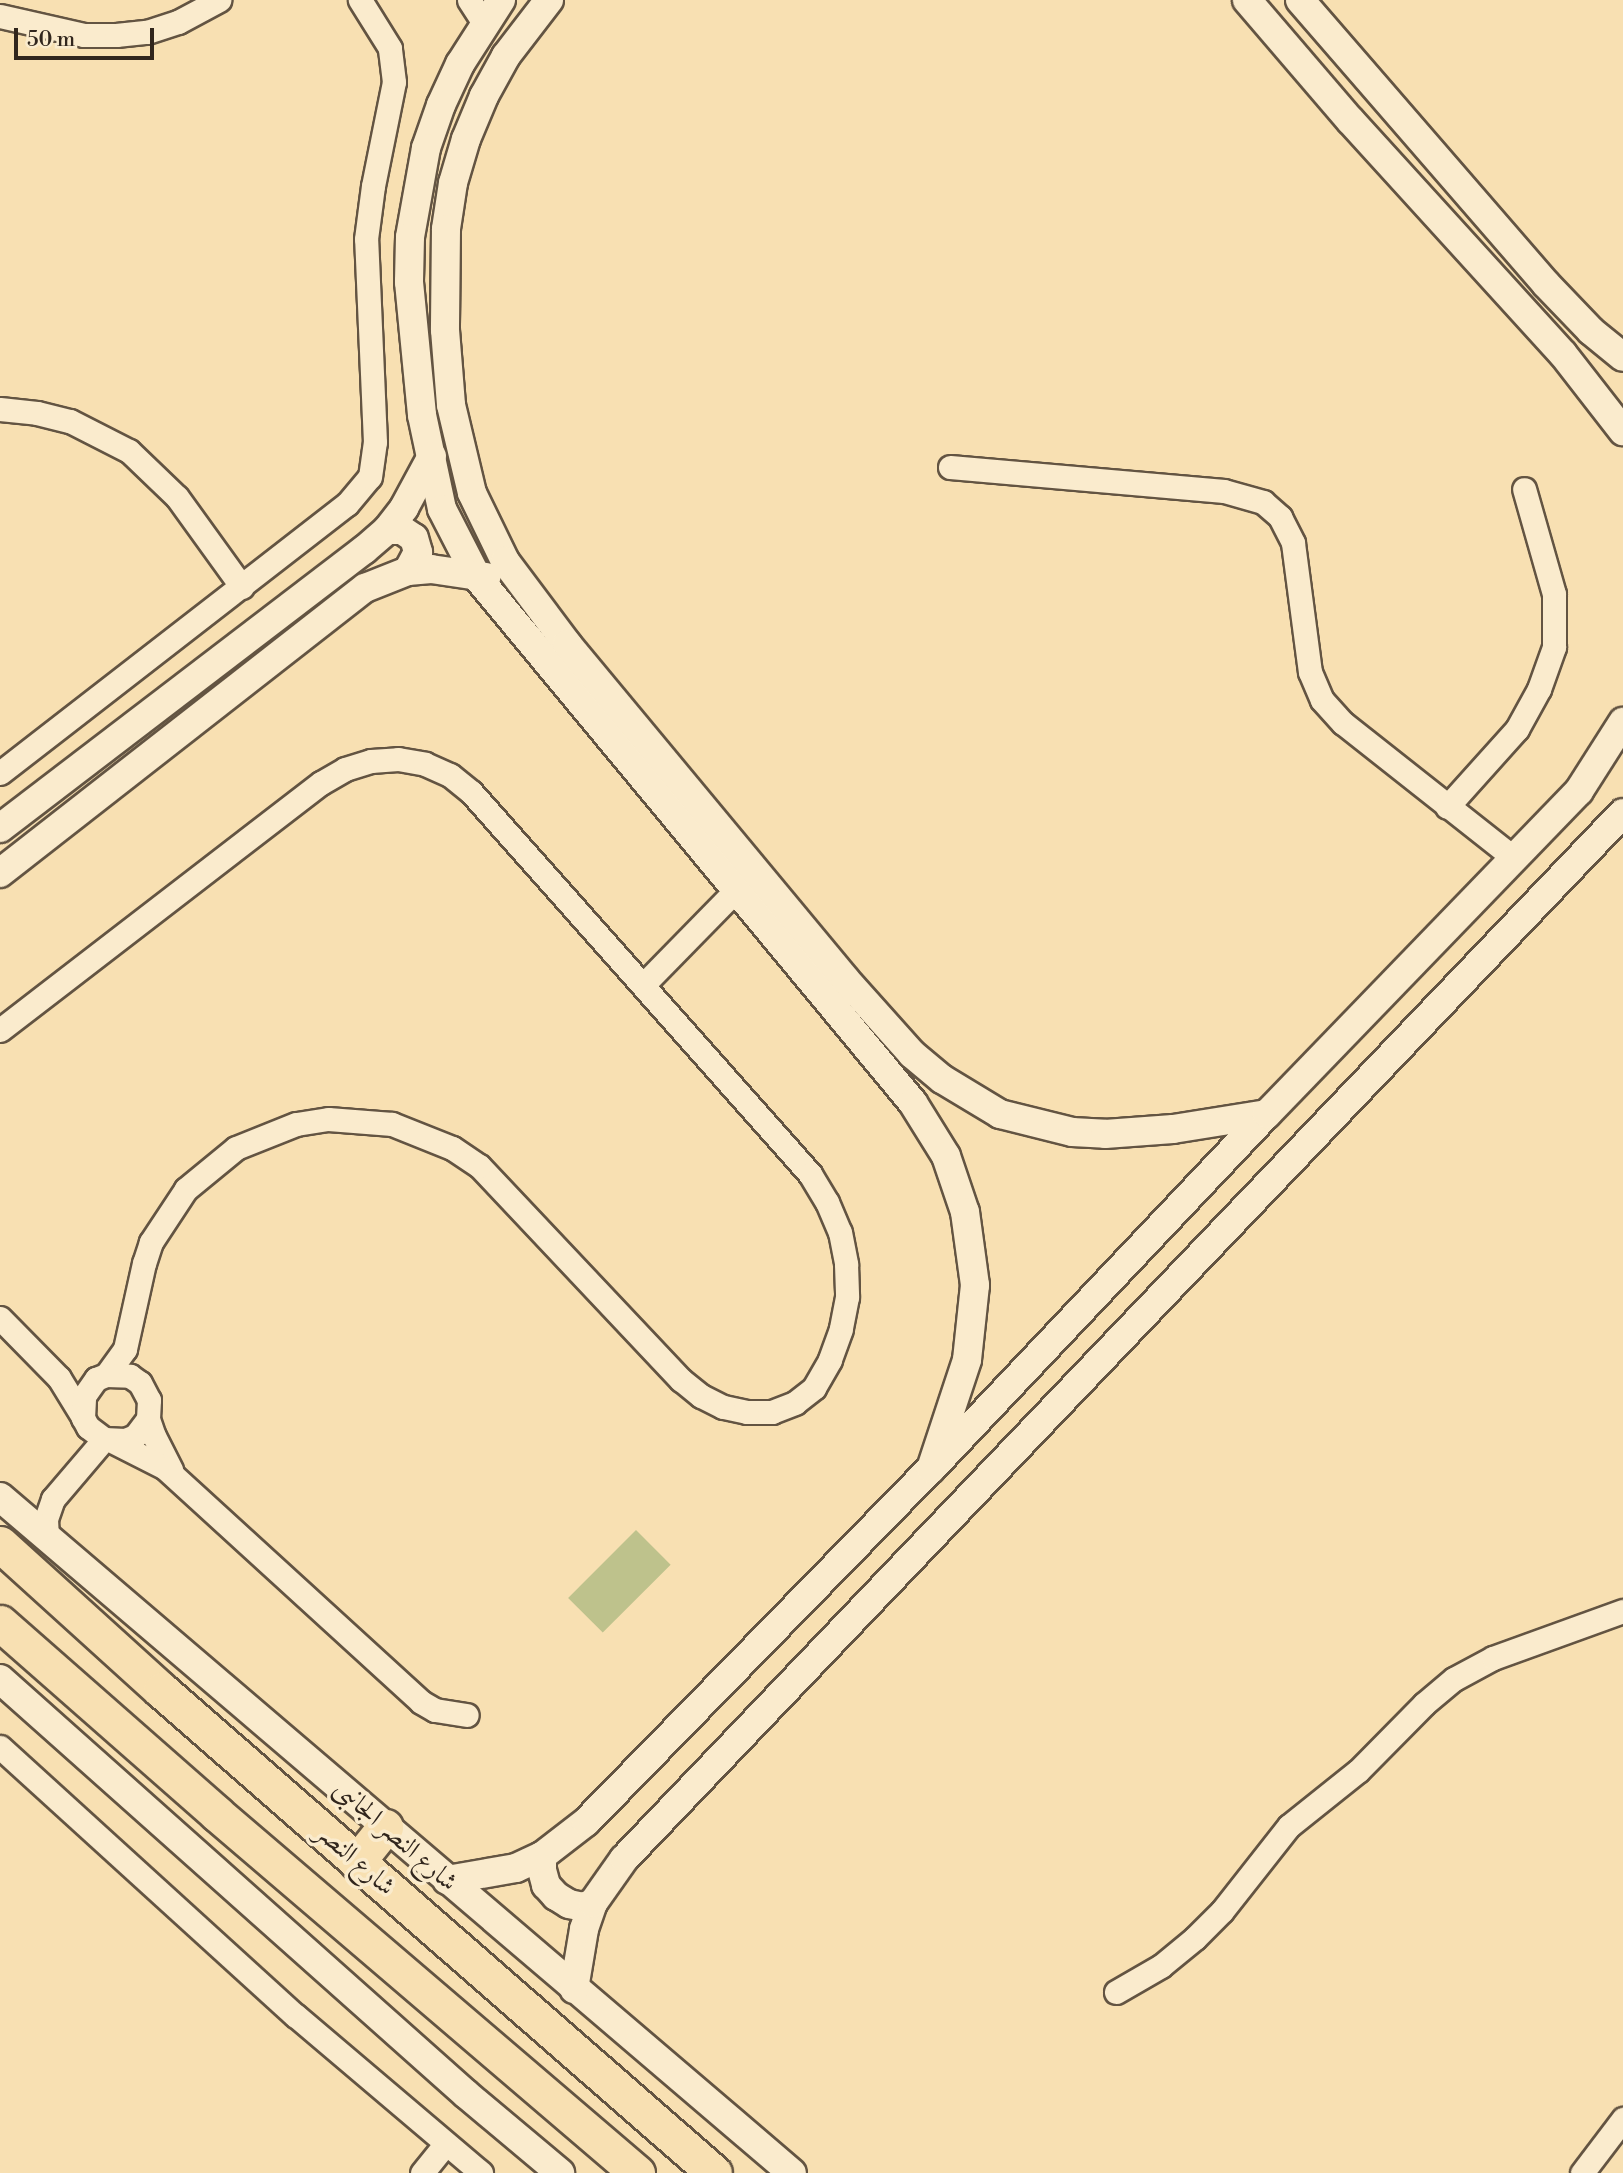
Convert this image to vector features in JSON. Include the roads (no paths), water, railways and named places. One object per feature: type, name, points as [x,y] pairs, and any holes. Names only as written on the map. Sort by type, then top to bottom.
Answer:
[{"type":"main road","name":"شارع النصر","points":[[0,1544],[356,1861],[714,2173]]},
{"type":"main road","name":"شارع النصر","points":[[0,1623],[206,1804],[637,2173]]},
{"type":"main road","points":[[356,1861],[385,1827]]},
{"type":"street","points":[[0,16],[84,36],[116,35],[148,32],[178,22],[219,0]]},
{"type":"street","points":[[0,773],[242,587],[360,492],[370,477],[375,460],[366,239],[394,73],[386,41],[360,0]]},
{"type":"street","points":[[500,0],[476,12],[460,64],[441,105],[426,148],[410,237],[413,327],[430,459],[442,509],[477,577],[913,1103],[946,1156],[956,1182],[971,1243],[975,1285],[971,1336],[960,1383],[931,1469]]},
{"type":"street","points":[[549,0],[506,56],[484,96],[466,139],[453,183],[446,229],[444,289],[451,405],[459,443],[481,516],[505,561],[567,644],[845,979],[894,1035],[942,1079],[1000,1114],[1072,1132],[1105,1134],[1173,1129],[1267,1114]]},
{"type":"street","points":[[1247,0],[1350,120],[1563,354],[1623,431]]},
{"type":"street","points":[[1300,0],[1546,284],[1591,331],[1623,357]]},
{"type":"street","points":[[0,409],[37,413],[69,421],[129,451],[177,497],[242,587]]},
{"type":"street","points":[[0,828],[387,530],[404,508],[430,459],[442,447],[459,443]]},
{"type":"street","points":[[950,467],[1224,491],[1264,502],[1280,517],[1293,543],[1310,673],[1322,700],[1343,723],[1515,859]]},
{"type":"street","points":[[1447,807],[1517,729],[1539,689],[1554,647],[1556,620],[1553,594],[1524,489]]},
{"type":"street","points":[[387,530],[408,533],[417,545],[417,559],[408,571]]},
{"type":"street","points":[[0,873],[365,588],[408,571],[454,570],[477,577],[494,574],[505,561]]},
{"type":"street","points":[[447,1880],[516,1868],[542,1856],[586,1822],[931,1469],[1267,1114],[1515,859],[1579,791],[1623,722]]},
{"type":"street","points":[[0,1030],[312,789],[345,769],[371,761],[398,759],[425,764],[450,775],[471,792],[643,985],[810,1174],[827,1202],[840,1232],[846,1264],[847,1297],[841,1329],[830,1360],[814,1388],[795,1403],[772,1412],[747,1412],[723,1407],[701,1396],[681,1380],[479,1166],[423,1134],[392,1124],[360,1119],[296,1124],[246,1144],[210,1167],[186,1189],[151,1242],[125,1349],[84,1396],[99,1433]]},
{"type":"street","points":[[574,1989],[584,1929],[593,1903],[624,1859],[1623,813]]},
{"type":"street","points":[[643,985],[736,890]]},
{"type":"street","points":[[0,1318],[59,1378],[99,1433],[149,1457],[179,1481],[421,1702],[435,1710],[467,1715]]},
{"type":"street","points":[[130,1334],[131,1351],[140,1383],[149,1400],[149,1419],[163,1455],[179,1481]]},
{"type":"street","points":[[44,1361],[61,1370],[101,1377],[130,1376],[140,1383]]},
{"type":"street","points":[[99,1433],[135,1436],[149,1419]]},
{"type":"street","points":[[6,1503],[26,1506],[44,1494],[99,1433]]},
{"type":"street","points":[[47,1538],[46,1518],[53,1499],[99,1433]]},
{"type":"street","name":"شارع النصر الجانبى","points":[[6,1503],[792,2173]]},
{"type":"street","points":[[1116,1992],[1161,1966],[1195,1938],[1222,1911],[1289,1826],[1358,1772],[1424,1704],[1454,1679],[1493,1658],[1623,1611]]},
{"type":"street","points":[[0,1679],[445,2076],[560,2173]]},
{"type":"street","points":[[0,1747],[295,2015],[445,2145],[469,2170]]},
{"type":"street","points":[[542,1856],[546,1885],[556,1896],[569,1904],[583,1907],[593,1903]]},
{"type":"street","points":[[1583,2173],[1623,2119]]},
{"type":"street","points":[[422,2173],[445,2145]]}]
